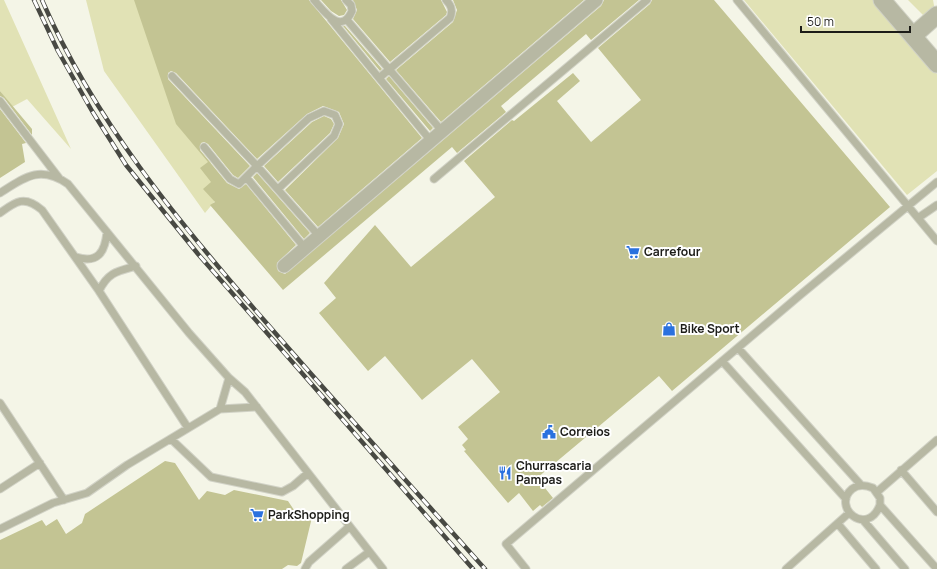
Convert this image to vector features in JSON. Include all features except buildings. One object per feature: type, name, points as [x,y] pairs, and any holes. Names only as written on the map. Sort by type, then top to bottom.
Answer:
[{"type":"street","points":[[284,266],[596,0]]},
{"type":"street","points":[[882,0],[937,64]]},
{"type":"street","points":[[913,36],[937,15]]},
{"type":"lane","points":[[314,0],[378,78],[432,140]]},
{"type":"lane","points":[[331,19],[342,22],[347,20],[352,11],[351,5],[346,0]]},
{"type":"lane","points":[[378,78],[450,18],[452,12],[446,0]]},
{"type":"lane","points":[[434,179],[647,0]]},
{"type":"lane","points":[[737,0],[937,241]]},
{"type":"lane","points":[[347,20],[390,68],[442,131]]},
{"type":"lane","points":[[172,76],[257,166],[319,236]]},
{"type":"lane","points":[[0,101],[59,178],[68,184],[189,333],[257,407],[383,569]]},
{"type":"lane","points":[[204,147],[234,182],[239,184],[309,118],[324,111],[335,115],[339,124],[334,136],[278,189]]},
{"type":"lane","points":[[0,193],[26,176],[37,173],[59,178]]},
{"type":"lane","points":[[246,177],[305,248]]},
{"type":"lane","points":[[526,569],[506,544],[722,361],[937,182]]},
{"type":"lane","points":[[0,213],[16,202],[26,200],[35,203],[42,210],[99,291],[188,428]]},
{"type":"lane","points":[[918,218],[937,205]]},
{"type":"lane","points":[[76,257],[90,260],[97,257],[103,251],[107,232]]},
{"type":"lane","points":[[99,291],[107,277],[116,272],[136,266]]},
{"type":"lane","points":[[738,348],[861,485]]},
{"type":"lane","points":[[722,361],[846,499]]},
{"type":"lane","points":[[220,409],[229,378]]},
{"type":"lane","points":[[0,403],[64,500]]},
{"type":"lane","points":[[0,529],[53,503],[87,493],[127,465],[220,409],[257,407]]},
{"type":"lane","points":[[171,439],[214,478],[282,492],[293,486],[308,473]]},
{"type":"lane","points":[[877,492],[937,440]]},
{"type":"lane","points":[[0,489],[40,463]]},
{"type":"lane","points":[[902,470],[937,512]]},
{"type":"lane","points":[[880,505],[877,512],[871,518],[863,520],[856,518],[849,513],[846,506],[848,492],[854,487],[861,485],[873,488],[877,492],[880,505],[937,569]]},
{"type":"lane","points":[[786,569],[849,513]]},
{"type":"lane","points":[[863,520],[905,569]]},
{"type":"lane","points":[[838,524],[876,569]]},
{"type":"lane","points":[[305,569],[309,562],[349,527]]},
{"type":"lane","points":[[346,569],[369,552]]},
{"type":"green space","points":[[0,0],[4,0],[71,149],[27,99],[12,107],[0,91]]},
{"type":"green space","points":[[86,0],[137,0],[179,127],[211,163],[204,170],[215,183],[215,201],[205,213],[104,71]]},
{"type":"green space","points":[[744,0],[875,0],[937,74],[937,171],[907,195]]},
{"type":"green space","points":[[908,0],[933,0],[935,11],[925,17]]},
{"type":"railway","points":[[34,0],[58,51],[92,111],[126,165],[198,254],[473,569]]},
{"type":"railway","points":[[42,0],[63,44],[112,128],[169,207],[263,319],[485,569]]},
{"type":"place","name":"Carrefour","points":[[633,252]]},
{"type":"place","name":"Bike Sport","points":[[669,329]]},
{"type":"place","name":"Correios","points":[[549,432]]},
{"type":"place","name":"Churrascaria Pampas","points":[[505,473]]},
{"type":"place","name":"ParkShopping","points":[[257,515]]}]
